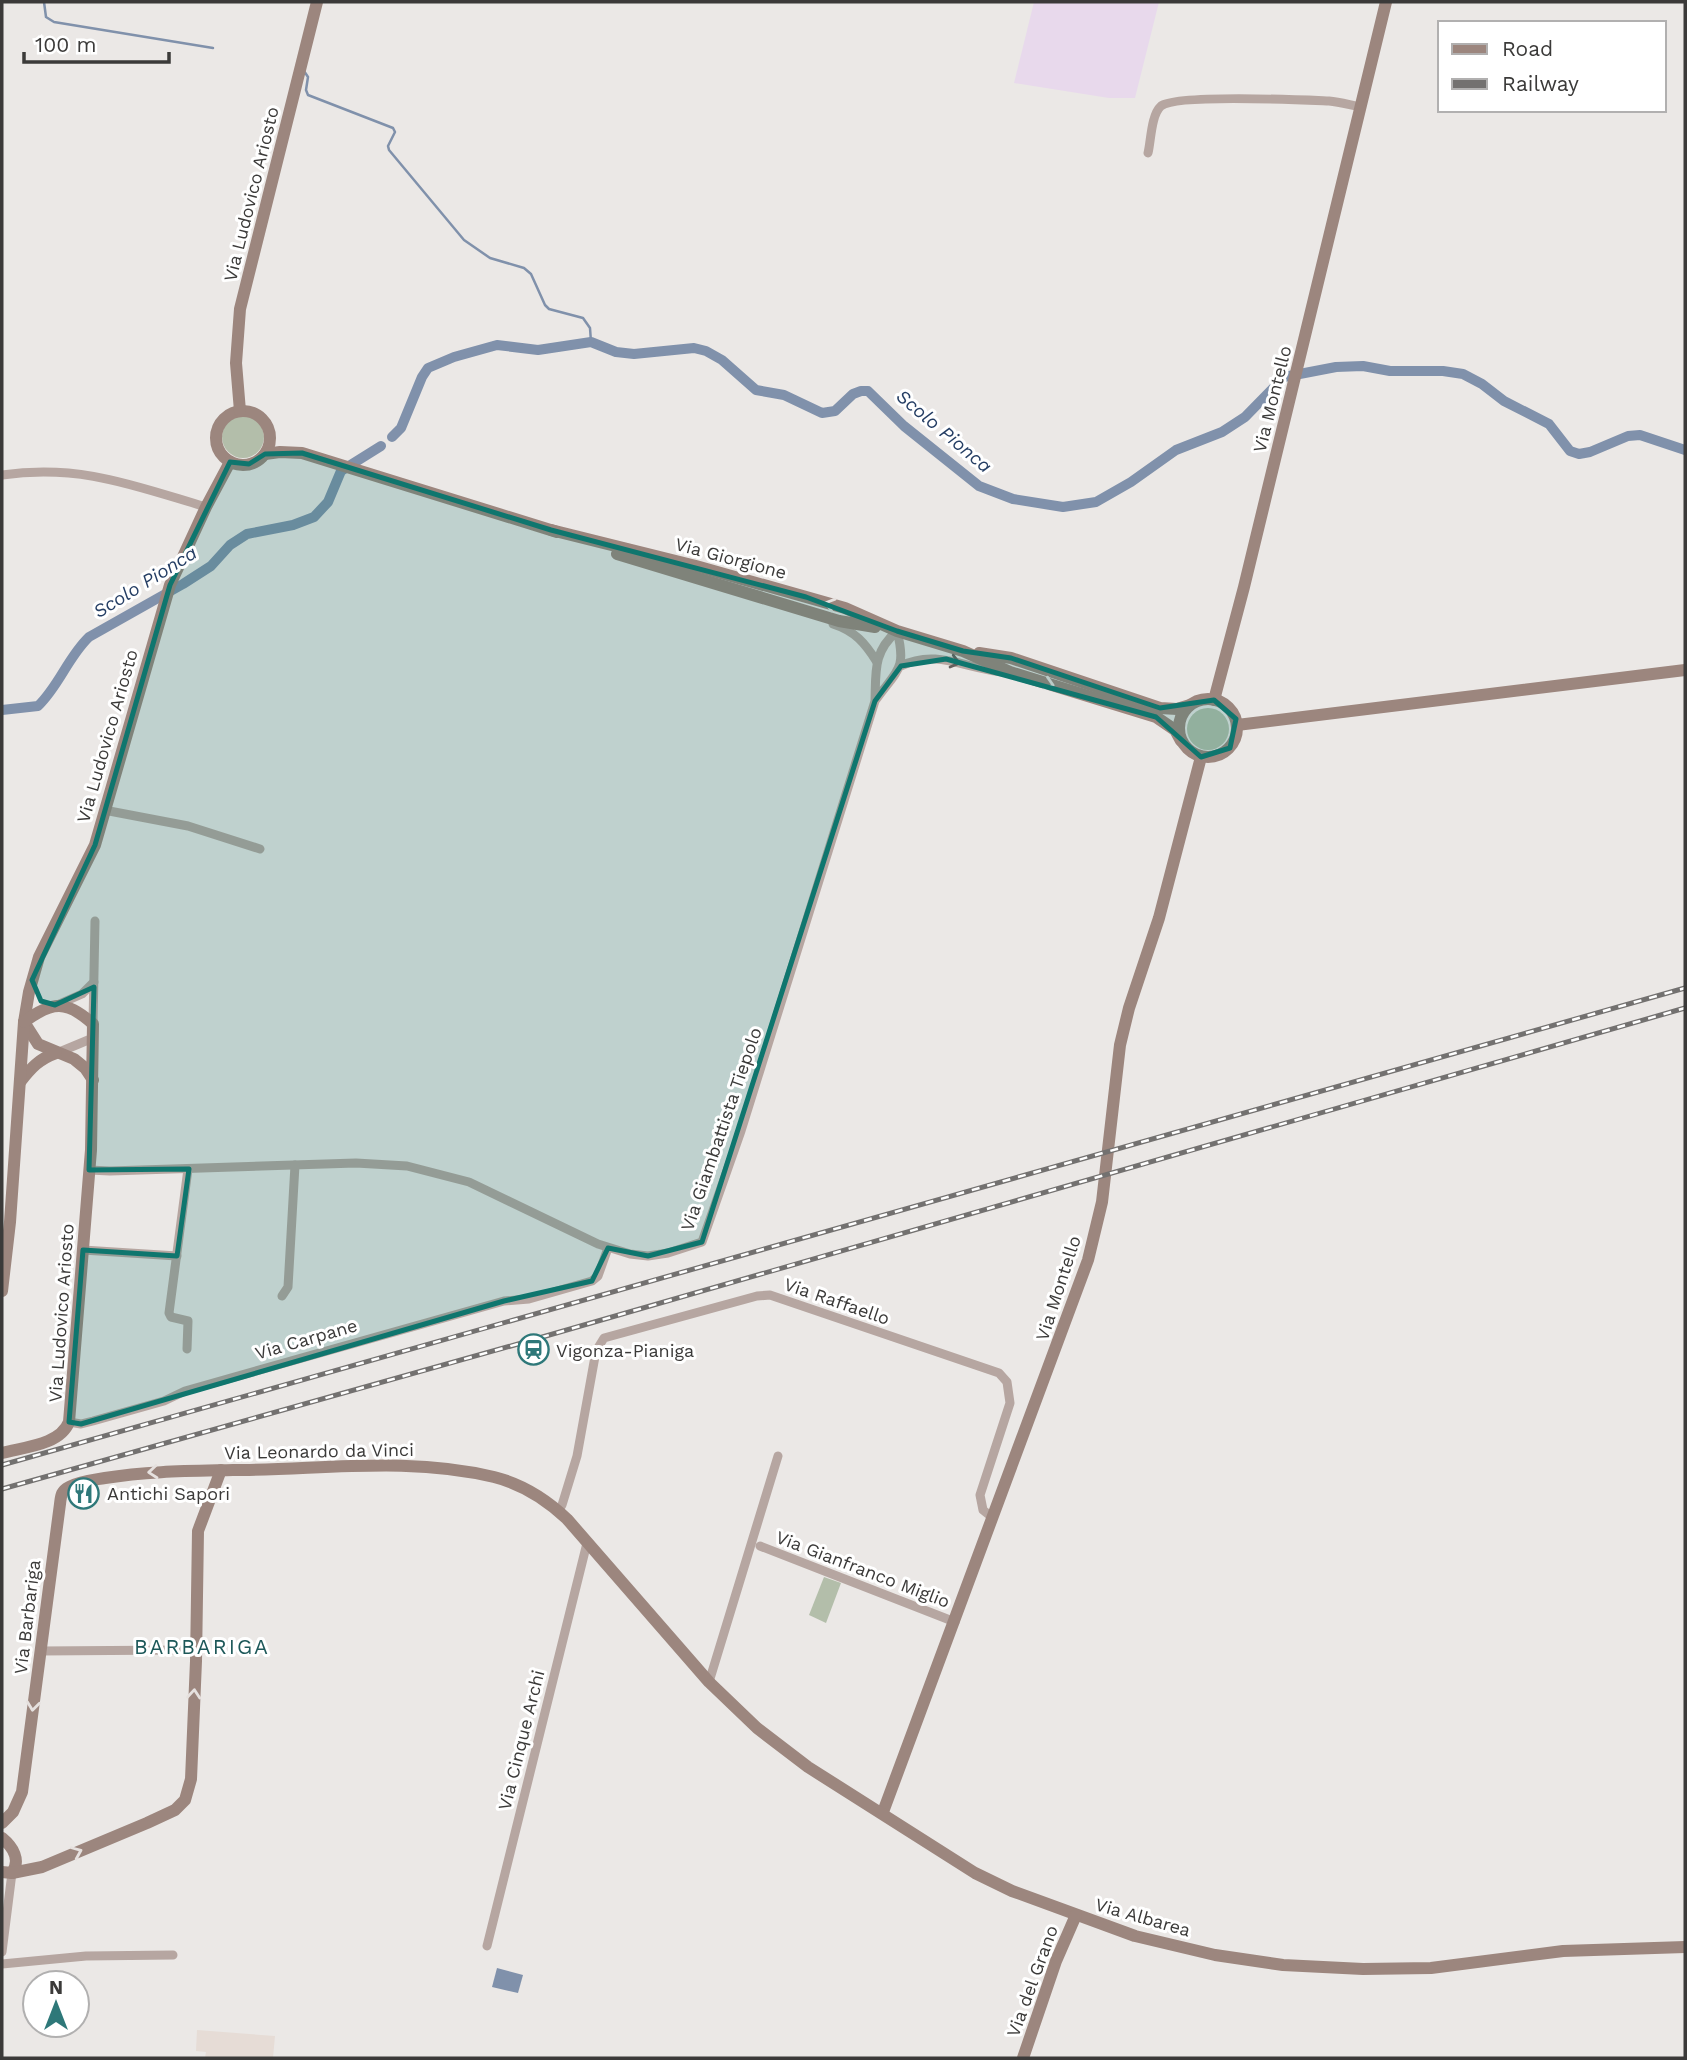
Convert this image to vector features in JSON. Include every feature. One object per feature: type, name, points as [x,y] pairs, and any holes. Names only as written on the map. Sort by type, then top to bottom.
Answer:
[{"type":"street","name":"Via Ludovico Ariosto","points":[[240,411],[236,363],[240,309],[317,2]]},
{"type":"street","name":"Via Montello","points":[[1214,700],[1386,2]]},
{"type":"street","points":[[1149,153],[1157,112],[1162,105],[1175,102],[1314,101],[1361,107]]},
{"type":"street","points":[[240,411],[258,414],[269,428],[269,446],[265,454],[249,464],[230,462],[218,449],[216,432],[225,417],[240,411]]},
{"type":"street","name":"Via Giorgione","points":[[269,428],[302,453]]},
{"type":"street","name":"Via Giorgione","points":[[265,454],[302,453],[839,621],[897,631]]},
{"type":"street","name":"Via Ludovico Ariosto","points":[[2,1290],[24,1022],[32,980],[39,957],[94,845],[170,585],[230,462]]},
{"type":"street","points":[[2,475],[59,471],[98,476],[206,507]]},
{"type":"street","name":"Via Giorgione","points":[[551,530],[696,566],[845,608],[897,631],[963,651],[1010,672],[1156,717],[1175,730],[1181,741]]},
{"type":"street","name":"Via Giorgione","points":[[679,572],[712,587],[855,633],[877,662]]},
{"type":"street","points":[[897,631],[902,646],[901,666],[914,660],[934,657],[987,671],[1010,672]]},
{"type":"street","name":"Via Giambattista Tiepolo","points":[[89,1170],[385,1164],[427,1169],[469,1182],[608,1248],[630,1254],[648,1256],[668,1253],[702,1242],[745,1118],[875,701],[877,662],[881,648],[897,631]]},
{"type":"street","name":"Via Giorgione","points":[[963,651],[1012,658],[1160,708],[1177,709],[1190,705]]},
{"type":"street","name":"Via Giambattista Tiepolo","points":[[875,701],[901,666]]},
{"type":"street","points":[[1237,725],[1685,670]]},
{"type":"street","points":[[1204,699],[1214,700],[1230,709],[1237,725],[1234,743],[1225,752],[1213,757],[1201,757],[1191,753],[1181,741],[1178,730],[1180,719],[1190,705],[1204,699]]},
{"type":"street","name":"Via Montello","points":[[883,1812],[1068,1320],[1098,1222],[1123,1032],[1159,919],[1201,757]]},
{"type":"street","points":[[104,810],[188,826],[260,849]]},
{"type":"street","name":"Via Ludovico Ariosto","points":[[69,1422],[89,1170],[95,921]]},
{"type":"street","points":[[32,980],[41,1001],[72,1007],[93,1024]]},
{"type":"street","points":[[93,1081],[85,1068],[74,1059],[38,1044],[24,1022],[36,1013],[82,994],[94,982]]},
{"type":"street","points":[[20,1083],[32,1065],[42,1058],[93,1038]]},
{"type":"street","points":[[282,1296],[288,1287],[295,1165]]},
{"type":"street","points":[[187,1349],[188,1321],[169,1314],[188,1169]]},
{"type":"street","name":"Via Carpane","points":[[69,1422],[93,1421],[164,1401],[185,1391],[504,1301],[529,1299],[592,1281],[598,1276],[608,1248]]},
{"type":"street","points":[[83,1250],[177,1255]]},
{"type":"street","name":"Via Raffaello","points":[[558,1511],[577,1456],[596,1350],[604,1338],[757,1296],[770,1295],[999,1373],[1007,1382],[1010,1403],[980,1495],[983,1510],[993,1518]]},
{"type":"street","points":[[2,1453],[56,1438],[65,1432],[69,1422]]},
{"type":"street","points":[[709,1682],[778,1456]]},
{"type":"street","name":"Via Leonardo da Vinci","points":[[62,1492],[83,1482],[128,1474],[389,1465],[467,1472],[519,1485],[558,1511],[677,1646]]},
{"type":"street","points":[[7,1872],[42,1867],[147,1823],[174,1810],[185,1800],[191,1779],[198,1531],[221,1470]]},
{"type":"street","name":"Via Barbariga","points":[[2,1823],[13,1812],[22,1792],[62,1492]]},
{"type":"street","name":"Via Cinque Archi","points":[[487,1945],[587,1543]]},
{"type":"street","name":"Via Gianfranco Miglio","points":[[760,1546],[955,1622]]},
{"type":"street","name":"Via Albarea","points":[[677,1646],[709,1682],[779,1745],[808,1767],[883,1812],[975,1873],[1012,1891],[1135,1936],[1215,1955],[1283,1965],[1323,1967],[1431,1968],[1563,1951],[1685,1947]]},
{"type":"street","points":[[41,1651],[180,1650]]},
{"type":"street","points":[[2,1838],[14,1853],[16,1866],[7,1872]]},
{"type":"street","points":[[2,1952],[7,1872]]},
{"type":"street","name":"Via del Grano","points":[[1023,2058],[1056,1961],[1076,1915]]},
{"type":"street","points":[[2,1964],[86,1956],[173,1955]]},
{"type":"highlighted area","points":[[302,453],[551,530],[806,597],[897,631],[963,651],[1011,658],[1160,708],[1214,700],[1236,719],[1230,748],[1201,757],[1156,717],[1107,702],[946,659],[901,666],[875,701],[702,1242],[648,1256],[608,1248],[592,1281],[504,1301],[81,1424],[69,1422],[83,1250],[177,1256],[189,1169],[89,1170],[94,987],[55,1005],[41,1001],[32,980],[95,845],[170,585],[230,462],[249,464],[265,454]]},
{"type":"shaded area","points":[[1034,2],[1159,2],[1135,98],[1109,98],[1014,83]]},
{"type":"shaded area","points":[[197,2030],[275,2036],[273,2058],[205,2058],[206,2052],[196,2051]]},
{"type":"green space","points":[[243,416],[258,422],[264,437],[258,452],[243,458],[228,452],[222,437],[228,422]]},
{"type":"green space","points":[[1208,708],[1223,714],[1229,729],[1223,744],[1208,750],[1193,744],[1187,729],[1193,714]]},
{"type":"green space","points":[[824,1577],[841,1583],[826,1623],[809,1615]]},
{"type":"water","points":[[497,1968],[523,1975],[518,1993],[492,1987]]},
{"type":"waterway","points":[[44,2],[46,17],[54,22],[213,48]]},
{"type":"waterway","points":[[304,71],[308,77],[308,95],[393,128],[395,132],[388,146],[389,150],[464,240],[490,258],[524,268],[531,274],[549,309],[583,318],[590,328],[591,342]]},
{"type":"waterway","name":"Scolo Pionca","points":[[392,437],[401,428],[428,368],[454,357],[497,345],[538,350],[591,342],[616,352],[634,354],[694,348],[706,351],[722,360],[756,390],[784,395],[822,413],[835,411],[853,394],[868,391],[904,426],[979,486],[1013,499],[1063,507],[1096,502],[1131,482],[1176,450],[1222,432],[1245,417],[1284,377],[1336,367],[1363,366],[1390,371],[1443,371],[1463,374],[1504,401],[1549,424],[1570,451],[1579,454],[1628,436],[1640,435],[1685,450]]},
{"type":"waterway","name":"Scolo Pionca","points":[[2,710],[38,706],[89,637],[211,566],[230,545],[247,534],[293,525],[314,517],[328,502],[341,471],[381,446]]},
{"type":"railway","points":[[2,1465],[1685,988]]},
{"type":"railway","points":[[2,1489],[525,1342],[1685,1008]]},
{"type":"place","name":"Vigonza-Pianiga","points":[[533,1350]]},
{"type":"place","name":"Antichi Sapori","points":[[84,1493]]},
{"type":"district","name":"BARBARIGA","points":[[202,1646]]}]
